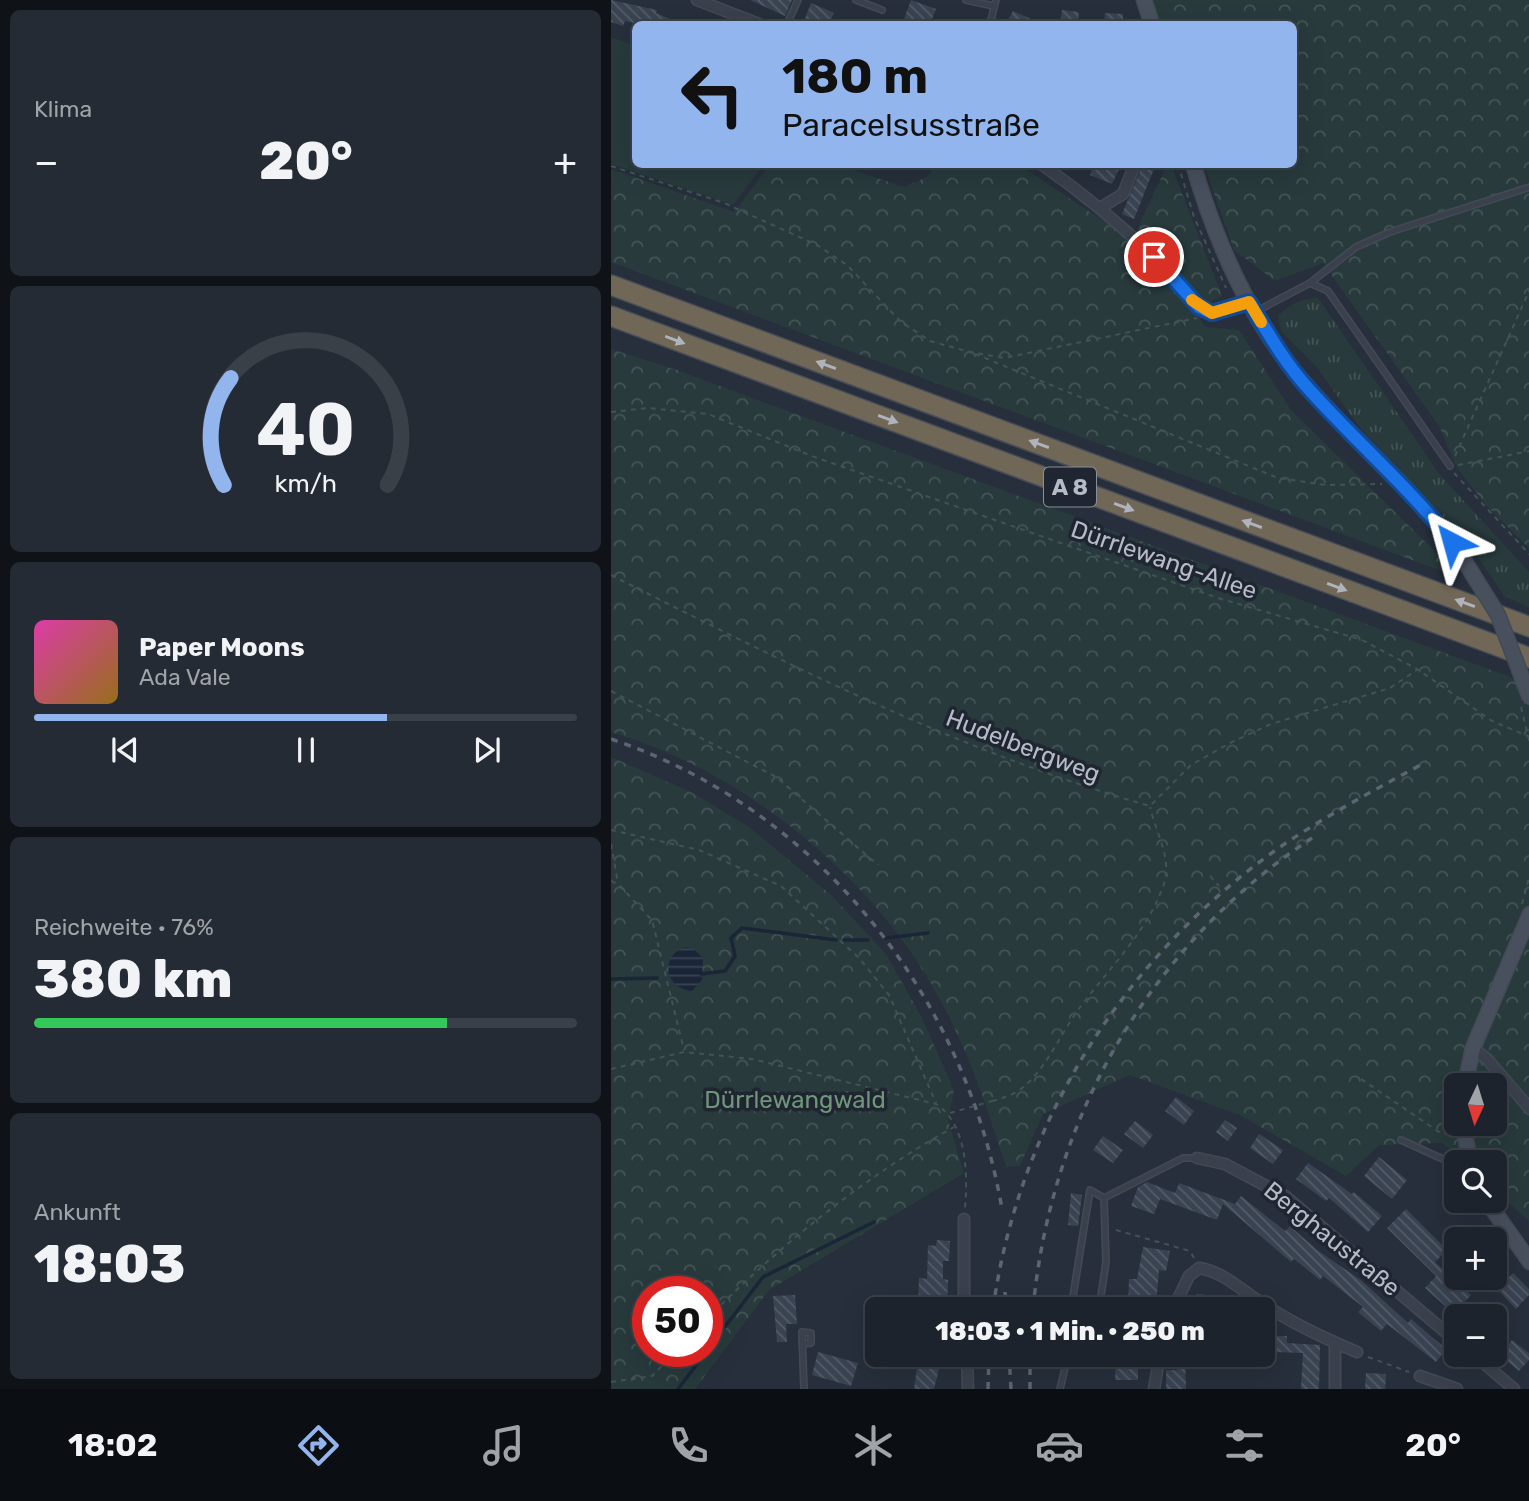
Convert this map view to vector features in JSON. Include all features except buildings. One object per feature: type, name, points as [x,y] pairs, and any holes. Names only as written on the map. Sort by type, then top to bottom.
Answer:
[{"type":"highway","name":"A 8","points":[[611,285],[1529,627]]},
{"type":"highway","name":"A 8","points":[[611,316],[1529,658]]},
{"type":"main road","points":[[1144,0],[1151,21]]},
{"type":"main road","points":[[1194,168],[1217,234],[1252,307],[1282,356],[1306,386],[1417,501],[1460,554],[1498,615],[1525,700]]},
{"type":"main road","points":[[1468,1073],[1473,1048],[1529,914]]},
{"type":"main road","points":[[1494,1213],[1529,1262]]},
{"type":"street","points":[[697,0],[751,21]]},
{"type":"street","points":[[1046,168],[1100,208],[1154,257],[1199,307],[1212,313],[1252,307]]},
{"type":"street","points":[[1100,208],[1123,194],[1133,168]]},
{"type":"street","points":[[1473,1048],[1487,1059],[1529,1109]]},
{"type":"street","name":"Berghaustraße","points":[[1197,1158],[1225,1164],[1285,1196],[1444,1331]]},
{"type":"street","points":[[964,1219],[964,1297]]},
{"type":"street","points":[[1179,1297],[1190,1276],[1199,1268],[1223,1275],[1265,1306],[1357,1353]]},
{"type":"street","points":[[1335,1343],[1335,1389]]},
{"type":"street","points":[[967,1367],[968,1389]]},
{"type":"street","points":[[1154,1389],[1158,1367]]},
{"type":"street","points":[[1488,1367],[1513,1389]]},
{"type":"street","points":[[1420,1376],[1457,1389]]},
{"type":"lane","points":[[788,21],[798,0]]},
{"type":"lane","points":[[856,0],[882,10]]},
{"type":"lane","points":[[966,0],[995,3],[991,21]]},
{"type":"lane","points":[[1252,307],[1310,283],[1356,247],[1390,232],[1529,187]]},
{"type":"lane","points":[[1310,283],[1329,291],[1450,466]]},
{"type":"lane","points":[[1401,1140],[1444,1160]]},
{"type":"lane","points":[[1104,1198],[1183,1158],[1197,1158]]},
{"type":"lane","points":[[1073,1297],[1090,1190],[1104,1198]]},
{"type":"lane","points":[[1101,1297],[1106,1262],[1104,1198]]},
{"type":"lane","points":[[802,1344],[803,1389]]},
{"type":"lane","points":[[1060,1389],[1066,1367]]},
{"type":"path","points":[[611,166],[724,203],[817,245],[847,265],[901,322],[930,341],[970,352],[1004,358],[1212,313]]},
{"type":"path","points":[[1450,466],[1529,289]]},
{"type":"path","points":[[970,352],[1278,478],[1326,485],[1383,484]]},
{"type":"path","name":"Dürrlewang-Allee","points":[[611,412],[648,408],[708,414],[822,460],[1218,598],[1362,640],[1417,669],[1492,721],[1529,737]]},
{"type":"path","points":[[1450,466],[1529,451]]},
{"type":"path","points":[[1450,466],[1529,555]]},
{"type":"path","name":"Hudelbergweg","points":[[611,575],[970,745],[1097,791],[1150,806]]},
{"type":"path","points":[[950,1113],[992,1101],[1023,1088],[1042,1069],[1076,1013],[1141,926],[1155,902],[1166,878],[1164,850],[1155,831],[1150,806],[1191,765],[1271,724],[1390,688],[1417,669]]},
{"type":"path","points":[[611,691],[776,777],[878,865]]},
{"type":"path","points":[[1525,700],[1529,744]]},
{"type":"path","points":[[611,830],[699,850],[781,886],[859,958],[889,995],[936,1104]]},
{"type":"path","points":[[611,844],[618,884]]},
{"type":"path","points":[[1210,876],[1219,886]]},
{"type":"path","points":[[611,881],[618,884],[652,920],[684,1052]]},
{"type":"path","points":[[611,1069],[684,1052],[752,1059],[936,1104],[950,1113],[955,1126],[967,1176],[964,1219]]},
{"type":"path","points":[[1361,1079],[1439,1132],[1444,1132]]},
{"type":"path","points":[[723,1303],[749,1276],[902,1156],[955,1126]]},
{"type":"path","points":[[1105,1227],[1190,1251],[1199,1268]]},
{"type":"path","points":[[1357,1353],[1420,1376]]},
{"type":"path","points":[[611,1382],[652,1376],[661,1367]]},
{"type":"green space","points":[[1146,0],[1529,0],[1529,548],[1484,503],[1456,466],[1439,426],[1323,263],[1275,281],[1234,250],[1205,168],[1297,168],[1297,21],[1153,21]]},
{"type":"green space","points":[[611,37],[632,45],[632,168],[761,168],[733,205],[611,164]]},
{"type":"green space","points":[[768,168],[847,168],[904,187],[927,177],[934,168],[1024,168],[1132,240],[1166,168],[1172,168],[1222,296],[1194,310],[1205,327],[1239,330],[1291,410],[1451,567],[1455,576],[611,262],[611,169],[734,212]]},
{"type":"green space","points":[[1318,298],[1440,475],[1529,572],[1529,607],[1505,597],[1472,548],[1363,432],[1316,366],[1281,331],[1278,316],[1296,303]]},
{"type":"green space","points":[[611,349],[674,369],[1529,684],[1529,1221],[1507,1201],[1507,1150],[1450,1150],[1442,1143],[1379,1145],[1346,1176],[1240,1115],[1130,1075],[1043,1114],[1020,1166],[1006,1167],[979,1086],[945,1009],[918,962],[885,918],[847,876],[805,838],[760,804],[712,774],[662,750],[611,732]]},
{"type":"green space","name":"Dürrlewangwald","points":[[611,757],[691,792],[749,827],[831,895],[886,954],[922,1018],[954,1090],[948,1121],[964,1173],[769,1290],[723,1352],[723,1276],[632,1276],[632,1367],[711,1367],[695,1389],[611,1389]]},
{"type":"water","points":[[686,947],[695,950],[703,958],[702,980],[692,991],[675,984],[668,971],[672,957]]},
{"type":"waterway","points":[[701,974],[725,971],[735,956],[731,938],[742,928],[836,940]]},
{"type":"waterway","points":[[886,938],[928,933]]},
{"type":"waterway","points":[[844,940],[868,940]]},
{"type":"waterway","points":[[611,979],[657,978]]},
{"type":"waterway","points":[[723,1329],[763,1277],[874,1222]]},
{"type":"waterway","points":[[678,1389],[695,1367]]},
{"type":"railway","points":[[611,739],[686,771],[755,812],[816,862],[871,920],[917,985],[955,1056],[983,1131],[1002,1209]]},
{"type":"railway","points":[[995,1297],[1007,1239],[1027,1172],[1055,1108],[1089,1047],[1130,989],[1176,936],[1227,888],[1283,845],[1426,762]]},
{"type":"railway","points":[[1035,1297],[1044,1238],[1061,1169],[1086,1104],[1119,1042],[1157,983],[1203,930],[1254,881],[1312,838]]},
{"type":"railway","points":[[1005,1292],[1005,1297]]},
{"type":"railway","points":[[988,1389],[989,1367]]},
{"type":"railway","points":[[1010,1367],[1011,1389]]},
{"type":"railway","points":[[1030,1367],[1030,1389]]},
{"type":"slow traffic","points":[[1192,300],[1212,313],[1234,309],[1249,302],[1261,322]]},
{"type":"route","points":[[1154,257],[1199,307],[1212,313],[1234,309],[1249,302],[1271,340],[1306,386],[1409,492],[1452,542]]}]
